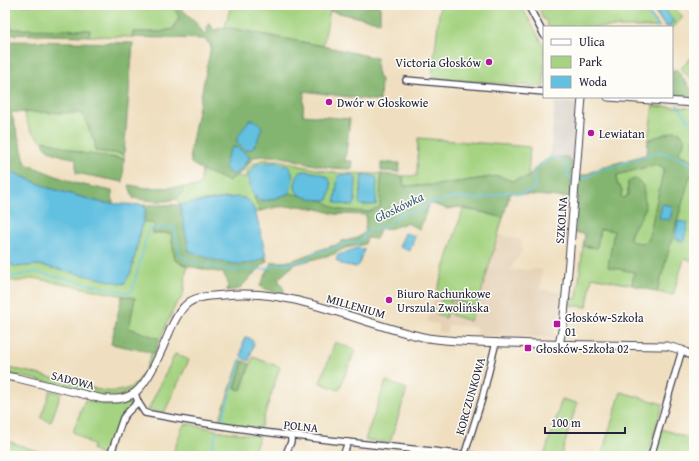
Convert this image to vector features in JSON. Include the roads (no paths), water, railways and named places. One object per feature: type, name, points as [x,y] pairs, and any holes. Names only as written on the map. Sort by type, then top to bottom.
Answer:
[{"type":"street","points":[[528,5],[543,33]]},
{"type":"street","points":[[406,80],[543,92]]},
{"type":"street","name":"SZKOLNA","points":[[559,344],[563,318],[582,98]]},
{"type":"street","points":[[620,98],[694,103]]},
{"type":"street","name":"MILLENIUM","points":[[135,393],[147,379],[181,309],[192,301],[207,296],[246,293],[268,295],[311,305],[418,336],[452,340],[496,342],[667,346],[682,350],[694,357]]},
{"type":"street","name":"KORCZUNKOWA","points":[[464,455],[482,399],[496,342]]},
{"type":"street","points":[[651,456],[682,350]]},
{"type":"street","name":"SADOWA","points":[[5,376],[103,398],[120,399],[135,393]]},
{"type":"street","points":[[110,456],[127,412],[138,402],[135,393]]},
{"type":"street","name":"POLNA","points":[[138,402],[145,413],[234,429],[477,456]]},
{"type":"street","points":[[285,456],[291,442],[291,436]]},
{"type":"street","points":[[343,456],[348,442]]},
{"type":"water","points":[[657,5],[662,5],[674,22],[668,26],[663,23],[655,10]]},
{"type":"water","points":[[249,120],[256,121],[262,127],[257,142],[252,149],[244,150],[237,142],[237,138]]},
{"type":"water","points":[[233,147],[238,148],[250,157],[240,170],[233,175],[225,169],[227,157]]},
{"type":"water","points":[[273,162],[286,165],[292,171],[290,193],[273,199],[261,200],[253,193],[248,175],[257,164]]},
{"type":"water","points":[[5,169],[49,188],[103,203],[143,205],[146,209],[131,272],[124,284],[39,265],[16,267],[5,261]]},
{"type":"water","points":[[304,171],[318,173],[327,177],[331,186],[328,200],[301,196],[296,191],[295,186],[299,173]]},
{"type":"water","points":[[353,175],[356,178],[355,203],[353,206],[336,203],[335,200],[338,176]]},
{"type":"water","points":[[368,175],[376,177],[376,205],[361,205],[359,203],[362,176]]},
{"type":"water","points":[[238,197],[244,198],[248,201],[254,209],[266,257],[248,264],[238,264],[217,261],[189,251],[180,205]]},
{"type":"water","points":[[663,204],[673,207],[669,220],[659,218]]},
{"type":"water","points":[[678,221],[688,223],[684,240],[681,241],[675,238]]},
{"type":"water","points":[[405,233],[415,236],[410,251],[399,247]]},
{"type":"water","points":[[357,248],[364,249],[364,251],[359,265],[356,267],[341,264],[336,260],[338,255]]},
{"type":"water","points":[[246,337],[250,338],[254,343],[249,361],[244,359],[241,355],[244,339]]},
{"type":"waterway","points":[[640,5],[657,26]]},
{"type":"waterway","points":[[677,104],[694,128]]},
{"type":"waterway","name":"Głoskówka","points":[[579,178],[586,178],[603,168],[614,167],[650,154],[661,152],[694,164]]},
{"type":"waterway","name":"Głoskówka","points":[[5,271],[11,277],[35,272],[129,293],[133,288],[149,228],[174,227],[180,255],[188,260],[233,271],[267,269],[274,265],[306,260],[311,254],[326,251],[346,243],[357,243],[368,230],[382,228],[405,212],[422,210],[430,202],[442,202],[445,199],[458,197],[466,197],[475,200],[508,192],[519,194],[533,190],[535,186],[533,172],[537,167],[541,166],[551,157],[565,160],[568,178],[573,178]]},
{"type":"waterway","points":[[221,423],[242,357]]},
{"type":"waterway","points":[[209,456],[217,432]]},
{"type":"place","name":"Victoria Głosków","points":[[489,62]]},
{"type":"place","name":"Dwór w Głoskowie","points":[[329,102]]},
{"type":"place","name":"Lewiatan","points":[[591,133]]},
{"type":"place","name":"Biuro Rachunkowe Urszula Zwolińska","points":[[389,300]]},
{"type":"place","name":"Głosków-Szkoła 01","points":[[557,324]]},
{"type":"place","name":"Głosków-Szkoła 02","points":[[528,348]]}]
